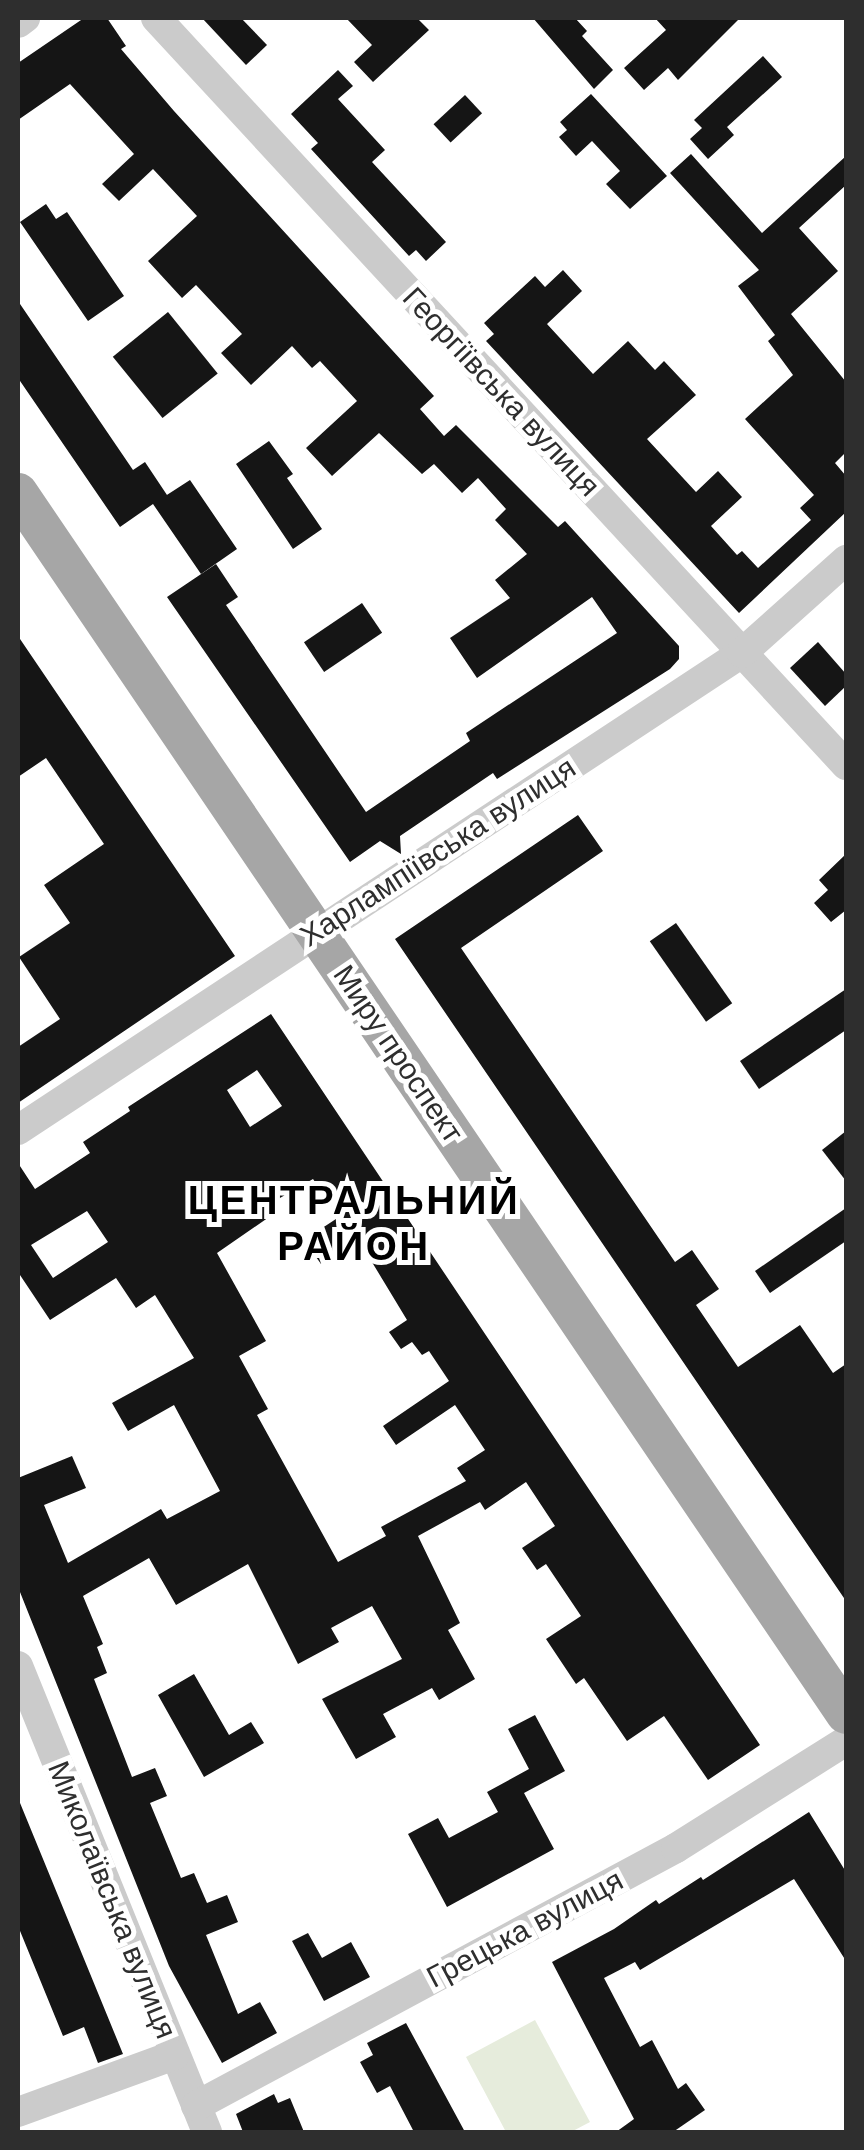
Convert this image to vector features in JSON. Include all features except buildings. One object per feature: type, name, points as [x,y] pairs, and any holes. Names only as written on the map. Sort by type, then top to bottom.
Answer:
[{"type":"main road","name":"Миру проспект","points":[[18,494],[846,1714]]},
{"type":"street","points":[[18,23],[25,18]]},
{"type":"street","name":"Георгіївська вулиця","points":[[156,18],[846,765]]},
{"type":"street","name":"Харлампіївська вулиця","points":[[18,1130],[742,653],[846,560]]},
{"type":"street","name":"Миколаївська вулиця","points":[[18,1666],[201,2119]]},
{"type":"street","name":"Грецька вулиця","points":[[201,2119],[676,1848],[846,1740]]},
{"type":"street","points":[[18,2112],[174,2054]]},
{"type":"green space","points":[[535,2020],[590,2122],[571,2132],[506,2132],[466,2057]]},
{"type":"district","name":"ЦЕНТРАЛЬНИЙ РАЙОН","points":[[354,1223]]}]
